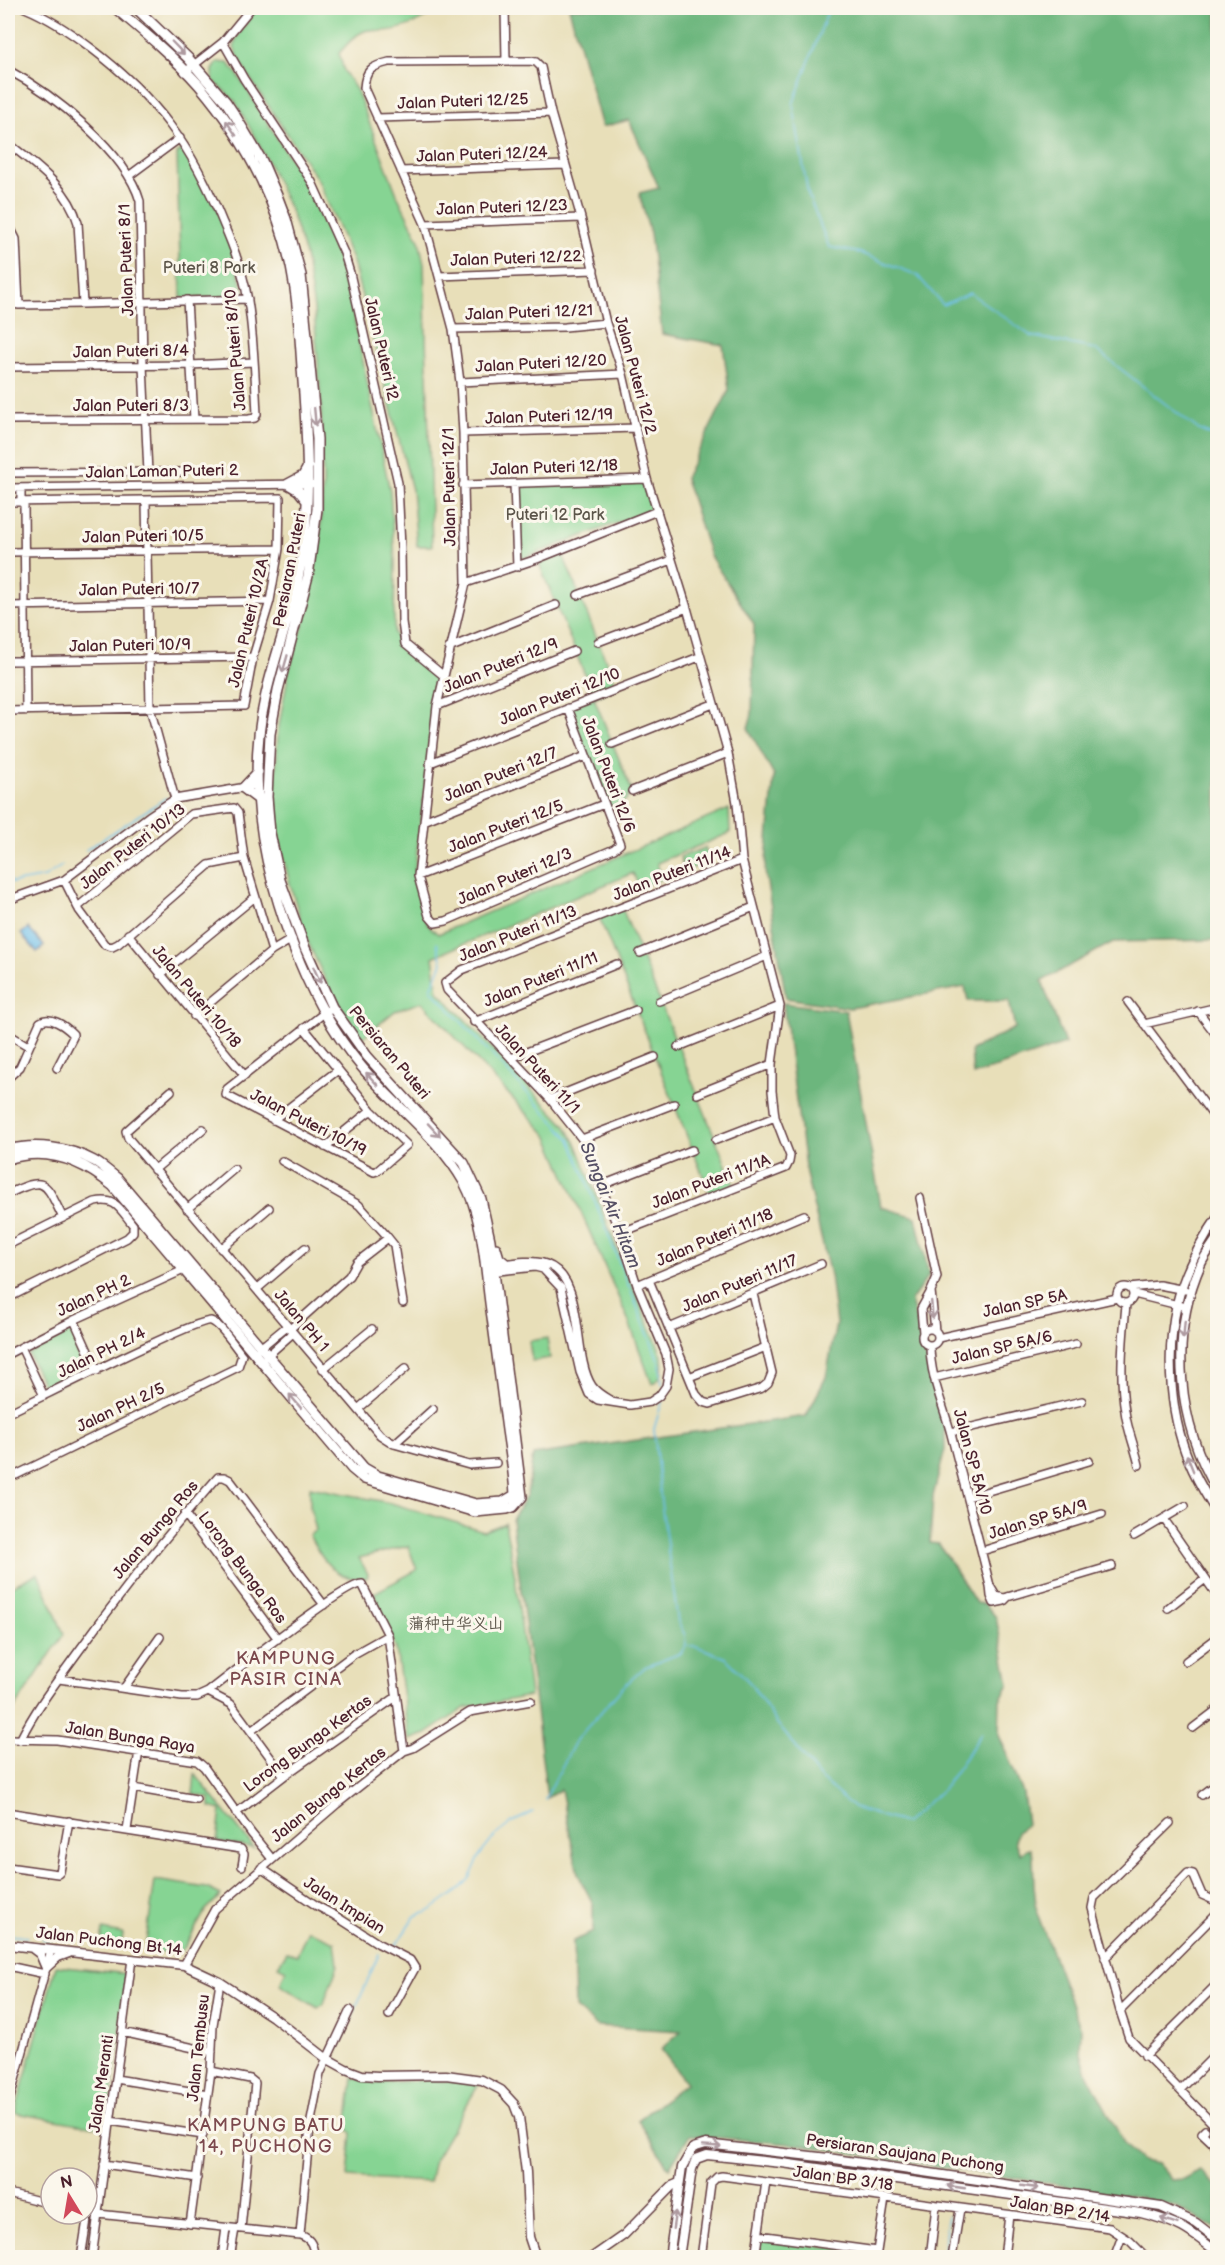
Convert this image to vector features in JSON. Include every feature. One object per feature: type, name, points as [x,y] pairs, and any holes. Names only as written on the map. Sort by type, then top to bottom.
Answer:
[{"type":"main road","name":"Persiaran Puteri","points":[[115,8],[157,44],[198,85],[239,140],[253,162],[274,208],[296,291],[308,466],[317,509],[308,576],[274,708],[263,798],[267,860],[292,939],[308,982],[323,1013],[361,1066],[438,1148],[462,1179],[476,1212],[490,1269]]},
{"type":"main road","name":"Persiaran Puteri","points":[[8,1159],[24,1154],[54,1155],[77,1162],[101,1176],[121,1194],[227,1308],[262,1354],[364,1468],[373,1473],[476,1504],[508,1500],[514,1495],[490,1269],[487,1220],[481,1199],[464,1163],[367,1056],[332,1007],[285,897],[263,798],[258,785],[262,710],[297,586],[305,540],[307,501],[313,484],[317,439],[300,267],[278,198],[257,152],[226,102],[194,65],[136,8]]},
{"type":"main road","points":[[288,484],[303,476],[308,466]]},
{"type":"main road","points":[[288,484],[298,490],[307,501]]},
{"type":"main road","points":[[258,785],[268,764]]},
{"type":"main road","points":[[258,772],[243,788],[263,798]]},
{"type":"main road","name":"Persiaran Puteri","points":[[8,1150],[22,1147],[52,1148],[72,1151],[95,1161],[117,1178],[189,1267]]},
{"type":"main road","points":[[487,1220],[495,1234],[499,1257],[506,1264]]},
{"type":"street","name":"Jalan Puteri 8/10","points":[[25,8],[62,26],[112,64],[160,110],[180,138],[209,189],[235,252],[248,299],[254,362],[257,414],[255,418]]},
{"type":"street","points":[[185,72],[223,42],[251,8]]},
{"type":"street","points":[[504,8],[506,61]]},
{"type":"street","name":"Jalan Puteri 12","points":[[223,42],[244,79],[312,182],[344,254],[398,483],[402,622],[405,644],[444,676]]},
{"type":"street","name":"Jalan Puteri 12/2","points":[[369,70],[388,62],[530,60],[541,67],[606,323],[623,374],[647,478],[728,753],[737,803],[742,860]]},
{"type":"street","name":"Jalan Puteri 8/1","points":[[8,70],[39,89],[94,135],[130,175],[141,201],[143,365],[148,473]]},
{"type":"street","name":"Jalan Puteri 12/1","points":[[369,70],[364,78],[364,88],[424,224],[453,329],[460,382],[466,584],[437,706],[430,763],[426,820],[418,876],[429,916]]},
{"type":"street","name":"Jalan Puteri 12/25","points":[[377,118],[551,113]]},
{"type":"street","points":[[130,175],[180,138]]},
{"type":"street","points":[[8,143],[47,176],[75,211],[78,223],[82,304]]},
{"type":"street","name":"Jalan Puteri 12/24","points":[[401,171],[565,165]]},
{"type":"street","name":"Jalan Puteri 12/23","points":[[424,224],[581,218]]},
{"type":"street","points":[[8,224],[16,239],[20,305]]},
{"type":"street","name":"Jalan Puteri 12/22","points":[[439,276],[594,270]]},
{"type":"street","points":[[8,303],[20,305],[82,304],[248,299]]},
{"type":"street","points":[[187,300],[194,419]]},
{"type":"street","name":"Jalan Puteri 12/21","points":[[453,329],[565,327],[606,323]]},
{"type":"street","name":"Jalan Puteri 8/4","points":[[8,367],[254,362]]},
{"type":"street","name":"Jalan Puteri 12/20","points":[[460,382],[623,374]]},
{"type":"street","name":"Jalan Puteri 8/3","points":[[8,420],[145,421],[255,418]]},
{"type":"street","name":"Jalan Puteri 12/19","points":[[463,433],[636,428]]},
{"type":"street","points":[[8,472],[184,472]]},
{"type":"street","name":"Jalan Puteri 12/18","points":[[463,485],[647,478]]},
{"type":"street","name":"Jalan Laman Puteri 2","points":[[8,488],[313,484]]},
{"type":"street","points":[[514,484],[517,567]]},
{"type":"street","points":[[24,487],[26,711]]},
{"type":"street","name":"Jalan Puteri 10/2A","points":[[146,501],[280,498],[279,549],[270,601],[253,657],[244,706],[150,708]]},
{"type":"street","points":[[8,502],[146,501],[150,708],[175,799]]},
{"type":"street","points":[[466,584],[517,567],[657,511]]},
{"type":"street","name":"Jalan Puteri 10/5","points":[[8,552],[279,549]]},
{"type":"street","points":[[578,595],[672,560]]},
{"type":"street","name":"Jalan Puteri 10/7","points":[[8,606],[270,601]]},
{"type":"street","points":[[449,648],[556,605]]},
{"type":"street","points":[[598,642],[687,608]]},
{"type":"street","name":"Jalan Puteri 12/9","points":[[437,706],[574,651]]},
{"type":"street","name":"Jalan Puteri 10/9","points":[[8,661],[253,657]]},
{"type":"street","name":"Jalan Puteri 12/10","points":[[430,763],[699,657]]},
{"type":"street","points":[[612,744],[713,704]]},
{"type":"street","points":[[8,711],[150,708]]},
{"type":"street","name":"Jalan Puteri 12/6","points":[[568,708],[620,844],[614,849]]},
{"type":"street","name":"Jalan Puteri 12/6","points":[[632,791],[728,753]]},
{"type":"street","name":"Jalan Puteri 12/7","points":[[426,820],[586,756]]},
{"type":"street","points":[[8,900],[64,880],[148,816],[175,799],[258,785]]},
{"type":"street","name":"Jalan Puteri 12/5","points":[[418,876],[604,804]]},
{"type":"street","name":"Jalan Puteri 10/13","points":[[80,906],[191,814],[234,808],[238,813],[244,858],[272,951]]},
{"type":"street","name":"Jalan Puteri 12/3","points":[[429,916],[435,923],[447,921],[614,849]]},
{"type":"street","points":[[64,880],[105,945],[112,947],[118,945],[209,865],[244,858]]},
{"type":"street","name":"Jalan Puteri 11/1A","points":[[620,1233],[786,1168],[789,1162],[790,1156],[775,1117],[772,1091],[772,1064],[780,1006],[742,860]]},
{"type":"street","name":"Jalan Puteri 11/14","points":[[610,912],[742,860]]},
{"type":"street","points":[[160,975],[255,897]]},
{"type":"street","points":[[640,953],[754,907]]},
{"type":"street","name":"Jalan Puteri 11/13","points":[[447,990],[445,982],[462,970],[610,912]]},
{"type":"street","name":"Jalan Puteri 10/18","points":[[128,934],[245,1076]]},
{"type":"street","points":[[194,1016],[272,951],[292,939]]},
{"type":"street","points":[[659,1001],[767,956]]},
{"type":"street","name":"Jalan Puteri 11/11","points":[[474,1022],[617,964]]},
{"type":"street","name":"Jalan Puteri 11/1","points":[[447,990],[474,1022],[550,1099],[582,1139],[620,1233],[637,1285],[666,1354],[669,1369],[666,1386],[659,1396],[650,1402],[630,1405],[598,1400],[589,1394],[583,1383],[561,1288],[543,1269],[536,1267],[490,1269]]},
{"type":"street","points":[[1128,1002],[1218,1122]]},
{"type":"street","points":[[678,1047],[780,1006]]},
{"type":"street","name":"Jalan Puteri 10/19","points":[[332,1007],[227,1089],[226,1095],[374,1172],[407,1145],[371,1110]]},
{"type":"street","points":[[1144,1024],[1218,1007]]},
{"type":"street","points":[[511,1058],[636,1010]]},
{"type":"street","points":[[1198,1011],[1218,1037]]},
{"type":"street","points":[[8,1078],[20,1067],[40,1022],[44,1019],[50,1019],[71,1031],[73,1036],[57,1068]]},
{"type":"street","points":[[304,1028],[371,1110],[325,1147]]},
{"type":"street","points":[[8,1034],[28,1046]]},
{"type":"street","points":[[550,1099],[655,1057]]},
{"type":"street","points":[[697,1094],[772,1064]]},
{"type":"street","points":[[273,1120],[338,1070]]},
{"type":"street","name":"Jalan PH 1","points":[[171,1091],[126,1131],[128,1138],[357,1409],[380,1435],[394,1444],[469,1466],[496,1463]]},
{"type":"street","points":[[582,1139],[674,1104]]},
{"type":"street","points":[[716,1140],[775,1117]]},
{"type":"street","points":[[154,1170],[203,1129]]},
{"type":"street","points":[[600,1186],[692,1150]]},
{"type":"street","points":[[282,1161],[359,1205],[388,1238],[394,1245],[398,1261],[403,1302]]},
{"type":"street","points":[[187,1209],[234,1169]]},
{"type":"street","points":[[8,1194],[29,1183],[47,1186],[63,1218]]},
{"type":"street","points":[[920,1198],[937,1277],[921,1309],[924,1342],[930,1345],[934,1344],[936,1334],[931,1292]]},
{"type":"street","points":[[8,1245],[94,1202],[105,1200],[113,1202],[133,1225],[133,1232],[127,1238],[8,1298]]},
{"type":"street","points":[[221,1249],[269,1208]]},
{"type":"street","name":"Jalan Puteri 11/18","points":[[637,1285],[804,1215]]},
{"type":"street","points":[[1218,1217],[1208,1231],[1181,1289],[1176,1304],[1171,1358],[1174,1407],[1186,1454],[1192,1470],[1218,1514]]},
{"type":"street","points":[[1218,1237],[1201,1263],[1186,1307],[1182,1367],[1186,1414],[1197,1450],[1218,1491]]},
{"type":"street","points":[[262,1354],[350,1276],[357,1262],[388,1238]]},
{"type":"street","points":[[257,1289],[305,1248]]},
{"type":"street","points":[[490,1269],[506,1264],[534,1262],[547,1265],[566,1282],[591,1384],[598,1394],[612,1402]]},
{"type":"street","name":"Jalan Puteri 11/17","points":[[669,1328],[821,1264]]},
{"type":"street","name":"Jalan PH 2","points":[[8,1354],[74,1320],[189,1267]]},
{"type":"street","points":[[649,1280],[696,1394],[703,1402],[710,1404],[762,1388],[768,1383],[771,1373],[753,1294]]},
{"type":"street","points":[[1132,1291],[1159,1285],[1191,1291]]},
{"type":"street","name":"Jalan SP 5A","points":[[936,1334],[1117,1298],[1120,1289],[1132,1291]]},
{"type":"street","points":[[1126,1304],[1132,1300],[1132,1291]]},
{"type":"street","points":[[1132,1291],[1186,1307]]},
{"type":"street","points":[[1117,1298],[1126,1304]]},
{"type":"street","points":[[1126,1304],[1121,1371],[1128,1425],[1139,1465]]},
{"type":"street","points":[[74,1320],[97,1371]]},
{"type":"street","name":"Jalan PH 2/4","points":[[8,1413],[160,1340],[209,1320]]},
{"type":"street","name":"Jalan PH 2/5","points":[[9,1476],[238,1367],[242,1355],[215,1323],[209,1320]]},
{"type":"street","points":[[323,1369],[372,1329]]},
{"type":"street","points":[[923,1333],[930,1329],[936,1334]]},
{"type":"street","name":"Jalan SP 5A/6","points":[[934,1378],[1076,1344]]},
{"type":"street","name":"Jalan SP 5A/10","points":[[930,1345],[930,1360],[934,1378],[951,1432],[994,1603],[1112,1566]]},
{"type":"street","points":[[21,1347],[44,1396]]},
{"type":"street","points":[[689,1377],[766,1347]]},
{"type":"street","points":[[357,1409],[406,1368]]},
{"type":"street","points":[[951,1432],[1082,1401]]},
{"type":"street","points":[[394,1444],[434,1409]]},
{"type":"street","points":[[968,1497],[1089,1461]]},
{"type":"street","name":"Jalan Bunga Ros","points":[[20,1740],[34,1713],[114,1602],[218,1477],[230,1480],[324,1605]]},
{"type":"street","points":[[1134,1536],[1185,1506]]},
{"type":"street","name":"Lorong Bunga Ros","points":[[185,1514],[278,1639]]},
{"type":"street","name":"Jalan SP 5A/9","points":[[982,1551],[1102,1514]]},
{"type":"street","points":[[1164,1519],[1204,1580],[1218,1597]]},
{"type":"street","points":[[1168,1608],[1204,1580]]},
{"type":"street","name":"Jalan Bunga Kertas","points":[[184,1965],[215,1909],[337,1804],[404,1751],[388,1635],[362,1584],[357,1583],[324,1605]]},
{"type":"street","points":[[59,1679],[182,1697],[197,1697],[208,1692],[324,1605]]},
{"type":"street","points":[[251,1731],[354,1654],[388,1635]]},
{"type":"street","points":[[124,1688],[159,1637]]},
{"type":"street","points":[[1186,1661],[1218,1637]]},
{"type":"street","points":[[208,1692],[231,1704],[284,1776]]},
{"type":"street","name":"Lorong Bunga Kertas","points":[[236,1813],[396,1697]]},
{"type":"street","points":[[404,1751],[413,1748],[470,1712],[531,1701]]},
{"type":"street","points":[[1193,1728],[1218,1709]]},
{"type":"street","name":"Jalan Bunga Raya","points":[[8,1738],[57,1740],[197,1761],[204,1767],[272,1859]]},
{"type":"street","points":[[127,1830],[139,1751]]},
{"type":"street","points":[[1202,1795],[1218,1783]]},
{"type":"street","points":[[133,1788],[196,1798]]},
{"type":"street","points":[[13,1813],[241,1849],[244,1854],[243,1866]]},
{"type":"street","points":[[8,1867],[58,1874],[69,1821]]},
{"type":"street","points":[[1170,1822],[1094,1898],[1092,1908],[1129,2038],[1180,2090],[1212,2131],[1218,2148]]},
{"type":"street","points":[[1218,1850],[1218,1858]]},
{"type":"street","name":"Jalan Impian","points":[[261,1868],[317,1906],[414,1964],[389,2015]]},
{"type":"street","points":[[1105,1958],[1188,1874],[1193,1874],[1202,1895],[1218,1902]]},
{"type":"street","points":[[1120,2011],[1218,1912]]},
{"type":"street","name":"Jalan Puchong Bt 14","points":[[8,1945],[184,1965],[220,1982],[273,2016],[326,2058],[346,2069],[362,2075],[446,2075],[491,2084],[504,2092],[514,2104],[519,2117],[526,2172],[529,2236],[536,2258]]},
{"type":"street","points":[[32,1948],[42,1957],[46,1971]]},
{"type":"street","points":[[8,2105],[51,1950]]},
{"type":"street","points":[[46,1971],[58,1957],[69,1953]]},
{"type":"street","name":"Jalan Meranti","points":[[99,2206],[132,1959]]},
{"type":"street","points":[[11,1967],[46,1971]]},
{"type":"street","name":"Jalan Tembusu","points":[[190,2224],[211,2071],[213,2025],[220,1982]]},
{"type":"street","points":[[1145,2056],[1218,1983]]},
{"type":"street","points":[[300,2235],[310,2126],[320,2074],[350,2010]]},
{"type":"street","points":[[122,2032],[212,2052]]},
{"type":"street","points":[[1180,2090],[1218,2052]]},
{"type":"street","points":[[211,2071],[250,2079],[255,2083],[238,2229],[230,2258]]},
{"type":"street","points":[[116,2079],[207,2094]]},
{"type":"street","points":[[110,2121],[203,2135]]},
{"type":"street","name":"Persiaran Saujana Puchong","points":[[669,2258],[682,2167],[693,2148],[706,2144],[828,2158],[1161,2207],[1196,2223],[1218,2240]]},
{"type":"street","name":"Persiaran Saujana Puchong","points":[[679,2258],[692,2169],[696,2159],[707,2155],[782,2163],[1141,2213],[1190,2230],[1218,2253]]},
{"type":"street","points":[[104,2163],[197,2178]]},
{"type":"street","name":"Jalan BP 3/18","points":[[701,2258],[711,2183],[717,2177],[722,2176],[960,2209]]},
{"type":"street","points":[[755,2258],[766,2182]]},
{"type":"street","points":[[591,2258],[624,2235],[672,2186],[679,2183]]},
{"type":"street","points":[[8,2193],[39,2201]]},
{"type":"street","points":[[758,2235],[876,2254],[885,2199]]},
{"type":"street","points":[[930,2258],[936,2206]]},
{"type":"street","points":[[952,2258],[960,2209]]},
{"type":"street","name":"Jalan BP 2/14","points":[[960,2209],[1110,2228],[1147,2258]]},
{"type":"street","points":[[99,2214],[300,2235],[312,2243],[315,2258]]},
{"type":"street","points":[[1004,2258],[1009,2215]]},
{"type":"street","points":[[81,2258],[86,2226]]},
{"type":"street","name":"Jalan Meranti","points":[[92,2258],[96,2226]]},
{"type":"street","points":[[222,2258],[226,2228]]},
{"type":"street","points":[[1114,2258],[1122,2236]]},
{"type":"green space","points":[[256,8],[440,8],[406,26],[383,31],[364,31],[352,39],[339,53],[344,71],[357,91],[398,197],[419,240],[424,264],[432,546],[417,546],[412,490],[353,262],[318,180],[247,74],[234,48],[236,39]]},
{"type":"green space","points":[[569,8],[1217,8],[1217,940],[1113,942],[1042,981],[1065,1044],[973,1075],[971,1050],[1015,1028],[1009,1001],[968,1001],[965,987],[850,1008],[786,998],[765,871],[774,776],[748,728],[752,714],[754,624],[710,556],[685,478],[729,390],[723,345],[662,334],[650,233],[639,193],[659,188],[629,120],[602,127]]},
{"type":"green space","points":[[218,62],[228,63],[236,72],[306,184],[345,275],[390,491],[395,560],[394,633],[404,652],[438,680],[414,876],[427,924],[438,934],[729,809],[730,833],[657,863],[662,879],[639,887],[633,873],[433,957],[438,991],[565,1125],[577,1145],[619,1254],[662,1355],[662,1372],[652,1384],[627,1317],[547,1135],[422,1002],[395,1011],[361,1039],[329,988],[306,938],[278,836],[275,790],[278,731],[289,670],[308,610],[320,535],[323,482],[321,404],[314,309],[305,255],[291,212],[265,156],[235,101],[213,80],[213,70]]},
{"type":"green space","name":"Puteri 8 Park","points":[[180,150],[202,175],[211,195],[228,240],[245,297],[181,298],[177,154]]},
{"type":"green space","points":[[8,227],[14,241],[15,293],[9,301],[8,301]]},
{"type":"green space","name":"Puteri 12 Park","points":[[643,481],[652,510],[521,559],[518,487]]},
{"type":"green space","points":[[561,550],[617,688],[594,698],[632,791],[625,801],[607,808],[568,708],[594,697],[537,559]]},
{"type":"green space","points":[[705,848],[710,861],[685,871],[680,857]]},
{"type":"green space","points":[[622,908],[735,1187],[711,1196],[599,917]]},
{"type":"green space","points":[[783,1003],[846,1011],[881,1207],[916,1217],[929,1275],[911,1301],[945,1427],[945,1450],[933,1496],[930,1543],[939,1544],[976,1603],[985,1604],[996,1617],[1009,1684],[1000,1700],[999,1735],[1023,1793],[1027,1824],[1017,1832],[1015,1842],[1020,1854],[1030,1848],[1033,1855],[1037,1913],[1081,2029],[1080,2050],[1087,2073],[1125,2145],[1142,2161],[1158,2164],[1172,2180],[1183,2179],[1200,2170],[1217,2186],[1217,2229],[1174,2206],[1141,2198],[801,2145],[690,2135],[669,2168],[638,2120],[686,2083],[661,2049],[681,2031],[597,2026],[575,2008],[573,1941],[593,1932],[593,1904],[578,1874],[561,1789],[547,1798],[512,1520],[527,1494],[533,1455],[806,1416],[826,1377],[836,1324],[830,1275],[806,1174]]},
{"type":"green space","points":[[74,1330],[93,1368],[46,1391],[28,1354]]},
{"type":"green space","points":[[547,1338],[550,1358],[532,1361],[529,1341]]},
{"type":"green space","name":"蒲种中华义山","points":[[310,1487],[391,1503],[484,1531],[505,1523],[515,1577],[530,1696],[465,1708],[426,1734],[409,1740],[396,1649],[374,1593],[417,1570],[408,1546],[359,1558],[368,1574],[367,1578],[350,1578],[341,1574],[324,1560],[309,1535],[316,1530],[310,1507]]},
{"type":"green space","points":[[38,1573],[64,1634],[8,1718],[8,1588]]},
{"type":"green space","points":[[195,1774],[254,1848],[217,1842],[221,1810],[210,1807],[210,1798],[193,1794]]},
{"type":"green space","points":[[155,1880],[207,1888],[221,1895],[206,1910],[184,1948],[177,1954],[145,1949]]},
{"type":"green space","points":[[103,1930],[123,1934],[121,1947],[101,1943]]},
{"type":"green space","points":[[308,1930],[335,1942],[338,1965],[324,2003],[318,2008],[280,1985],[286,1970],[278,1966],[287,1952],[297,1955]]},
{"type":"green space","points":[[56,1966],[128,1974],[107,2129],[15,2113]]},
{"type":"green space","points":[[353,2077],[376,2083],[431,2080],[479,2084],[434,2160],[429,2182],[348,2177],[352,2133],[347,2129]]},
{"type":"green space","points":[[761,2238],[870,2252],[870,2257],[758,2258]]},
{"type":"water","points":[[28,928],[44,946],[37,952],[21,934]]},
{"type":"waterway","points":[[829,8],[793,104],[808,194],[829,247],[860,253],[917,275],[943,305],[970,293],[1031,336],[1095,349],[1199,430],[1218,438]]},
{"type":"waterway","points":[[86,850],[166,798]]},
{"type":"waterway","points":[[8,878],[12,883],[45,877],[63,865]]},
{"type":"waterway","name":"Sungai Air Hitam","points":[[437,943],[442,963],[431,989],[570,1139],[660,1364],[662,1384]]},
{"type":"waterway","name":"Sungai Air Hitam","points":[[545,1799],[576,1740],[623,1687],[645,1667],[681,1653],[686,1646],[685,1635],[678,1622],[661,1502],[654,1429],[664,1395]]},
{"type":"waterway","points":[[688,1646],[696,1646],[726,1658],[751,1684],[776,1722],[821,1779],[854,1808],[905,1823],[943,1789],[982,1733]]},
{"type":"waterway","name":"Sungai Air Hitam","points":[[394,1948],[415,1916],[428,1912],[459,1890],[470,1878],[480,1855],[495,1836],[511,1823],[533,1812]]},
{"type":"waterway","name":"Sungai Air Hitam","points":[[8,1935],[27,1937]]},
{"type":"waterway","name":"Sungai Air Hitam","points":[[41,1939],[52,1940]]},
{"type":"waterway","name":"Sungai Air Hitam","points":[[338,2049],[379,1954]]},
{"type":"waterway","points":[[942,2258],[948,2216]]},
{"type":"tunnel","points":[[1211,2136],[1214,2133]]},
{"type":"district","name":"KAMPUNG PASIR CINA","points":[[286,1668]]},
{"type":"district","name":"KAMPUNG BATU 14, PUCHONG","points":[[266,2135]]}]
